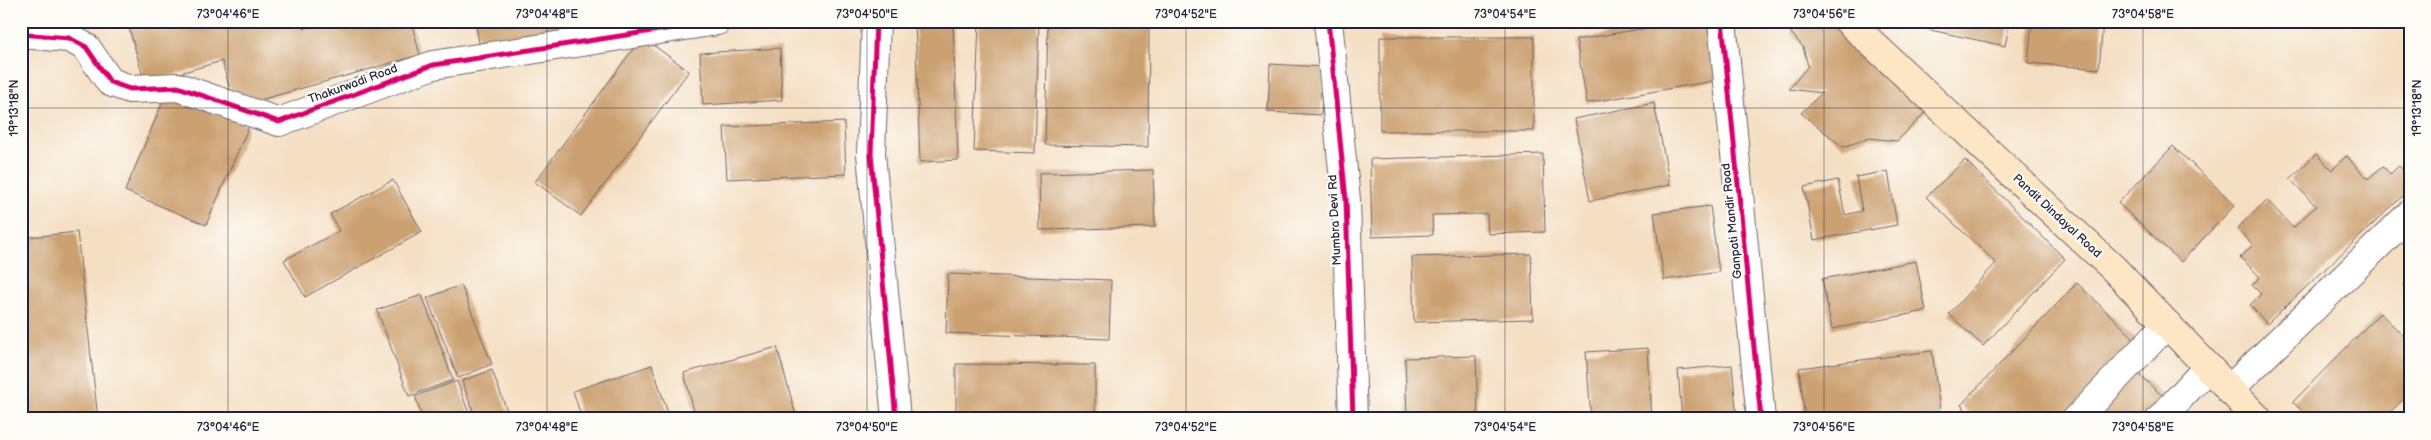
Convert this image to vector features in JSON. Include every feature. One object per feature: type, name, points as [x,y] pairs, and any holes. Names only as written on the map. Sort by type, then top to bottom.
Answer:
[{"type":"main road","name":"Pandit Dindayal Road","points":[[1848,21],[2113,268],[2258,419]]},
{"type":"street","name":"Thakurwadi Road","points":[[21,34],[69,38],[86,47],[110,82],[130,89],[178,87],[279,122],[433,65],[716,21]]},
{"type":"street","points":[[876,21],[871,154],[896,419]]},
{"type":"street","name":"Mumbra Devi Rd","points":[[1328,21],[1346,200],[1353,419]]},
{"type":"street","name":"Ganpati Mandir Road","points":[[1722,21],[1761,419]]},
{"type":"street","points":[[2229,390],[2410,214]]},
{"type":"street","points":[[2076,419],[2167,324]]},
{"type":"street","points":[[2160,419],[2208,367]]},
{"type":"building","points":[[127,21],[302,21],[304,29],[331,21],[411,21],[420,55],[235,107],[222,61],[145,83]]},
{"type":"building","points":[[475,21],[601,21],[601,26],[480,48]]},
{"type":"building","points":[[915,21],[953,21],[958,160],[920,162]]},
{"type":"building","points":[[979,21],[1039,21],[1035,153],[974,151]]},
{"type":"building","points":[[1048,21],[1149,24],[1148,147],[1045,145]]},
{"type":"building","points":[[1686,21],[1715,21],[1725,79],[1587,103],[1576,40]]},
{"type":"building","points":[[1794,21],[1834,21],[1930,108],[1897,141],[1869,138],[1843,147],[1801,113],[1822,93],[1789,89],[1808,66],[1803,47],[1791,33]]},
{"type":"building","points":[[1908,21],[2010,21],[2005,46],[1907,25]]},
{"type":"building","points":[[2032,21],[2103,21],[2099,69],[2028,63]]},
{"type":"building","points":[[642,37],[689,71],[581,216],[535,182]]},
{"type":"building","points":[[1380,37],[1534,37],[1534,131],[1380,131]]},
{"type":"building","points":[[780,48],[782,100],[703,105],[700,53]]},
{"type":"building","points":[[1270,64],[1324,67],[1321,115],[1268,112]]},
{"type":"building","points":[[167,92],[249,126],[206,225],[125,191]]},
{"type":"building","points":[[1654,103],[1670,185],[1590,201],[1574,119]]},
{"type":"building","points":[[844,122],[846,174],[727,179],[724,127]]},
{"type":"building","points":[[2173,146],[2235,205],[2181,262],[2118,203]]},
{"type":"building","points":[[1543,154],[1545,232],[1488,234],[1487,214],[1432,215],[1433,235],[1372,237],[1370,159]]},
{"type":"building","points":[[2316,154],[2332,170],[2346,156],[2368,179],[2383,166],[2390,174],[2399,166],[2410,177],[2410,189],[2267,324],[2250,305],[2261,294],[2252,285],[2260,277],[2240,257],[2253,245],[2237,228],[2267,200],[2293,228],[2316,206],[2290,179]]},
{"type":"building","points":[[1965,160],[2065,259],[1983,346],[1949,314],[1996,263],[1926,197]]},
{"type":"building","points":[[1153,170],[1155,227],[1040,230],[1039,173]]},
{"type":"building","points":[[1888,171],[1897,225],[1814,240],[1804,187],[1838,180],[1845,215],[1862,211],[1856,177]]},
{"type":"building","points":[[393,180],[422,232],[305,297],[284,260],[339,231],[330,214]]},
{"type":"building","points":[[1710,206],[1719,272],[1664,280],[1654,213]]},
{"type":"building","points":[[77,232],[98,419],[22,419],[21,238]]},
{"type":"building","points":[[1531,254],[1533,319],[1414,322],[1412,257]]},
{"type":"building","points":[[1916,261],[1926,311],[1832,329],[1822,279]]},
{"type":"building","points":[[948,274],[1111,280],[1109,339],[946,333]]},
{"type":"building","points":[[2410,278],[2410,292],[2403,286]]},
{"type":"building","points":[[2077,283],[2140,344],[2068,419],[1975,419],[1961,405]]},
{"type":"building","points":[[461,285],[492,364],[458,378],[427,298]]},
{"type":"building","points":[[422,295],[453,380],[409,396],[377,310]]},
{"type":"building","points":[[2380,313],[2410,342],[2410,393],[2383,419],[2310,419],[2293,402]]},
{"type":"building","points":[[777,347],[797,419],[696,419],[684,373]]},
{"type":"building","points":[[1648,348],[1652,419],[1591,419],[1586,352]]},
{"type":"building","points":[[1932,351],[1941,419],[1805,419],[1799,368]]},
{"type":"building","points":[[1476,356],[1478,419],[1407,419],[1405,358]]},
{"type":"building","points":[[956,364],[1095,365],[1095,419],[956,419]]},
{"type":"building","points":[[652,365],[670,419],[582,419],[573,391]]},
{"type":"building","points":[[1732,365],[1737,419],[1682,419],[1678,370]]},
{"type":"building","points":[[2131,367],[2169,402],[2153,419],[2082,419]]},
{"type":"building","points":[[492,370],[510,419],[476,419],[462,381]]},
{"type":"building","points":[[457,381],[471,419],[423,419],[415,396]]},
{"type":"cycle path","points":[[21,34],[69,38],[86,47],[110,82],[130,89],[178,87],[279,122],[433,65],[717,21]]},
{"type":"cycle path","points":[[876,21],[871,154],[896,419]]},
{"type":"cycle path","points":[[1328,21],[1346,200],[1353,419]]},
{"type":"cycle path","points":[[1722,21],[1761,419]]}]
